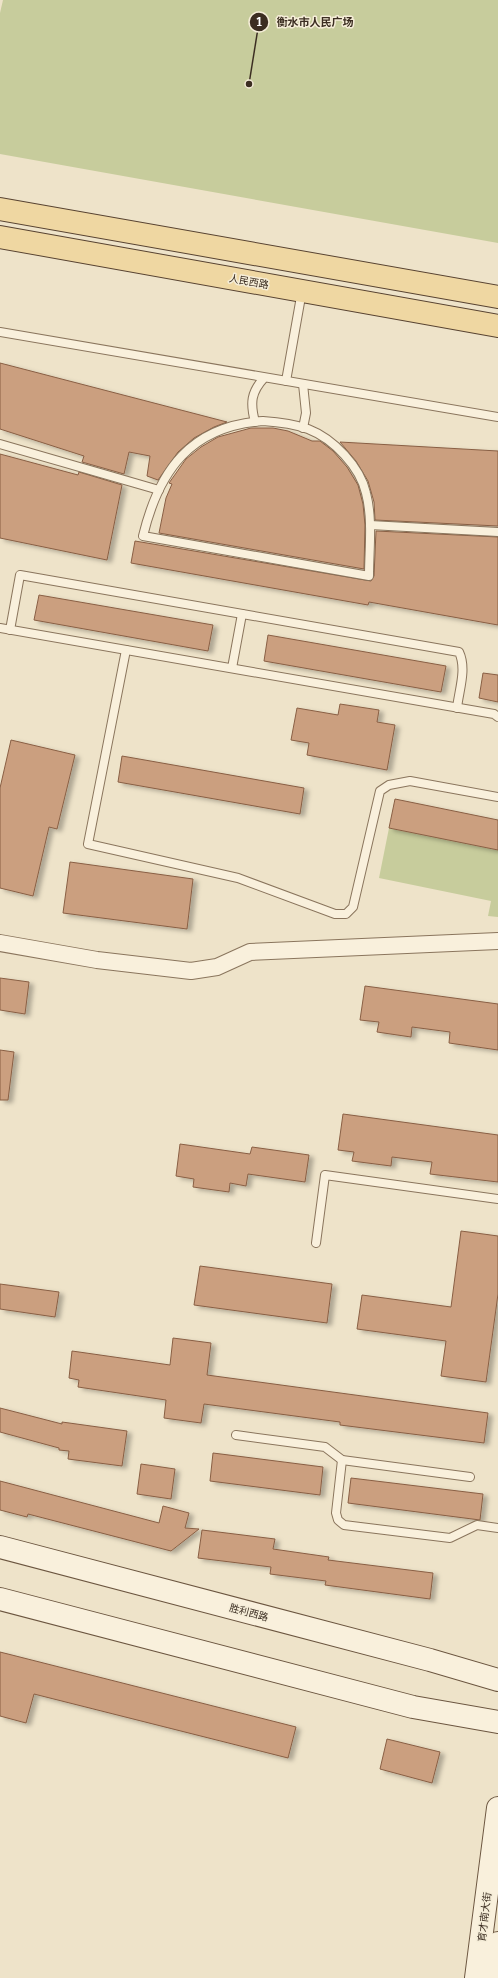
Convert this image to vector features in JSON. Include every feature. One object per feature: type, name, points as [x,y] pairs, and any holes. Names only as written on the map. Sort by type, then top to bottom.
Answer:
[{"type":"main road","points":[[0,209],[498,297]]},
{"type":"main road","name":"人民西路","points":[[0,237],[498,326]]},
{"type":"main road","name":"胜利西路","points":[[0,1547],[430,1660],[498,1680]]},
{"type":"main road","points":[[0,1599],[413,1707],[498,1722]]},
{"type":"main road","name":"育才南大街","points":[[476,1978],[498,1808]]},
{"type":"main road","name":"育才南大街","points":[[494,1978],[498,1943]]},
{"type":"street","points":[[0,943],[97,960],[190,971],[217,967],[250,952],[498,941]]},
{"type":"lane","points":[[286,381],[302,290]]},
{"type":"lane","points":[[0,332],[498,418]]},
{"type":"lane","points":[[255,422],[252,412],[252,398],[255,387],[264,378]]},
{"type":"lane","points":[[303,428],[306,412],[304,384]]},
{"type":"lane","points":[[255,422],[280,422],[303,428],[327,439],[348,459],[359,475],[366,493],[370,525],[369,576],[143,536],[149,509],[158,490],[179,457],[196,442],[222,428],[241,423],[255,422]]},
{"type":"lane","points":[[0,444],[158,490]]},
{"type":"lane","points":[[370,525],[498,532]]},
{"type":"lane","points":[[10,630],[20,575],[459,652],[463,668],[457,708]]},
{"type":"lane","points":[[232,668],[242,614]]},
{"type":"lane","points":[[0,628],[494,714],[498,717]]},
{"type":"lane","points":[[126,650],[88,844],[238,878],[335,914],[346,914],[353,907],[380,791],[390,785],[410,781],[498,797]]},
{"type":"lane","points":[[316,1243],[325,1176],[498,1199]]},
{"type":"lane","points":[[236,1435],[325,1448],[342,1460],[470,1477]]},
{"type":"lane","points":[[342,1460],[336,1513],[338,1520],[344,1524],[450,1538],[477,1525],[498,1528]]},
{"type":"green space","points":[[3,0],[498,0],[498,243],[0,154],[0,13]]},
{"type":"green space","points":[[389,828],[498,850],[498,917],[488,916],[491,901],[379,878]]},
{"type":"building","points":[[0,363],[227,422],[194,438],[178,452],[158,480],[147,476],[150,456],[129,452],[124,474],[82,462],[84,456],[0,429]]},
{"type":"building","points":[[251,428],[273,428],[288,431],[312,441],[320,441],[333,451],[347,467],[358,485],[363,504],[365,525],[364,569],[159,533],[166,498],[172,484],[169,483],[186,459],[201,447],[218,437]]},
{"type":"building","points":[[340,442],[498,451],[498,526],[375,520],[374,502],[368,481],[356,461]]},
{"type":"building","points":[[0,454],[78,475],[79,472],[122,485],[107,560],[0,538]]},
{"type":"building","points":[[376,531],[498,537],[498,625],[369,602],[368,605],[131,563],[135,541],[371,581],[374,576]]},
{"type":"building","points":[[39,595],[213,625],[208,651],[34,620]]},
{"type":"building","points":[[268,635],[446,666],[441,692],[264,661]]},
{"type":"building","points":[[483,673],[498,675],[498,702],[479,698]]},
{"type":"building","points":[[340,704],[379,710],[377,722],[395,725],[387,770],[307,755],[309,743],[291,740],[297,708],[338,715]]},
{"type":"building","points":[[11,740],[75,755],[57,829],[49,827],[33,896],[0,888],[0,788]]},
{"type":"building","points":[[122,756],[304,788],[300,814],[118,782]]},
{"type":"building","points":[[395,799],[498,820],[498,850],[389,828]]},
{"type":"building","points":[[70,862],[193,879],[187,929],[63,913]]},
{"type":"building","points":[[0,978],[29,982],[25,1014],[0,1010]]},
{"type":"building","points":[[365,986],[498,1004],[498,1050],[449,1043],[450,1032],[412,1027],[411,1037],[377,1032],[379,1022],[360,1020]]},
{"type":"building","points":[[0,1050],[14,1052],[8,1100],[0,1100]]},
{"type":"building","points":[[343,1114],[498,1135],[498,1182],[430,1174],[432,1162],[392,1157],[391,1166],[352,1161],[354,1152],[338,1150]]},
{"type":"building","points":[[180,1144],[250,1154],[252,1147],[309,1155],[305,1182],[248,1174],[246,1186],[230,1183],[229,1192],[193,1187],[194,1179],[176,1176]]},
{"type":"building","points":[[461,1231],[498,1236],[498,1294],[486,1382],[441,1376],[446,1341],[357,1329],[362,1295],[451,1307]]},
{"type":"building","points":[[200,1266],[332,1284],[327,1323],[194,1305]]},
{"type":"building","points":[[0,1284],[59,1292],[55,1317],[0,1309]]},
{"type":"building","points":[[173,1338],[211,1343],[207,1375],[488,1413],[484,1443],[340,1425],[340,1422],[204,1404],[201,1423],[164,1418],[166,1400],[78,1387],[79,1380],[69,1378],[72,1351],[170,1365]]},
{"type":"building","points":[[0,1408],[62,1424],[62,1422],[127,1431],[122,1466],[68,1459],[69,1451],[59,1450],[59,1448],[0,1432]]},
{"type":"building","points":[[213,1453],[323,1467],[320,1495],[210,1481]]},
{"type":"building","points":[[141,1464],[175,1469],[171,1499],[137,1494]]},
{"type":"building","points":[[351,1478],[483,1494],[480,1520],[348,1503]]},
{"type":"building","points":[[0,1481],[159,1523],[163,1506],[189,1513],[185,1528],[199,1529],[171,1551],[28,1514],[27,1517],[0,1510]]},
{"type":"building","points":[[202,1530],[275,1539],[273,1549],[329,1557],[328,1560],[433,1573],[430,1599],[325,1585],[326,1581],[270,1574],[271,1567],[198,1558]]},
{"type":"building","points":[[0,1652],[296,1727],[288,1758],[34,1694],[26,1723],[0,1716]]},
{"type":"building","points":[[387,1739],[440,1752],[432,1783],[380,1769]]},
{"type":"place","name":"衡水市人民广场","points":[[249,84]]}]
